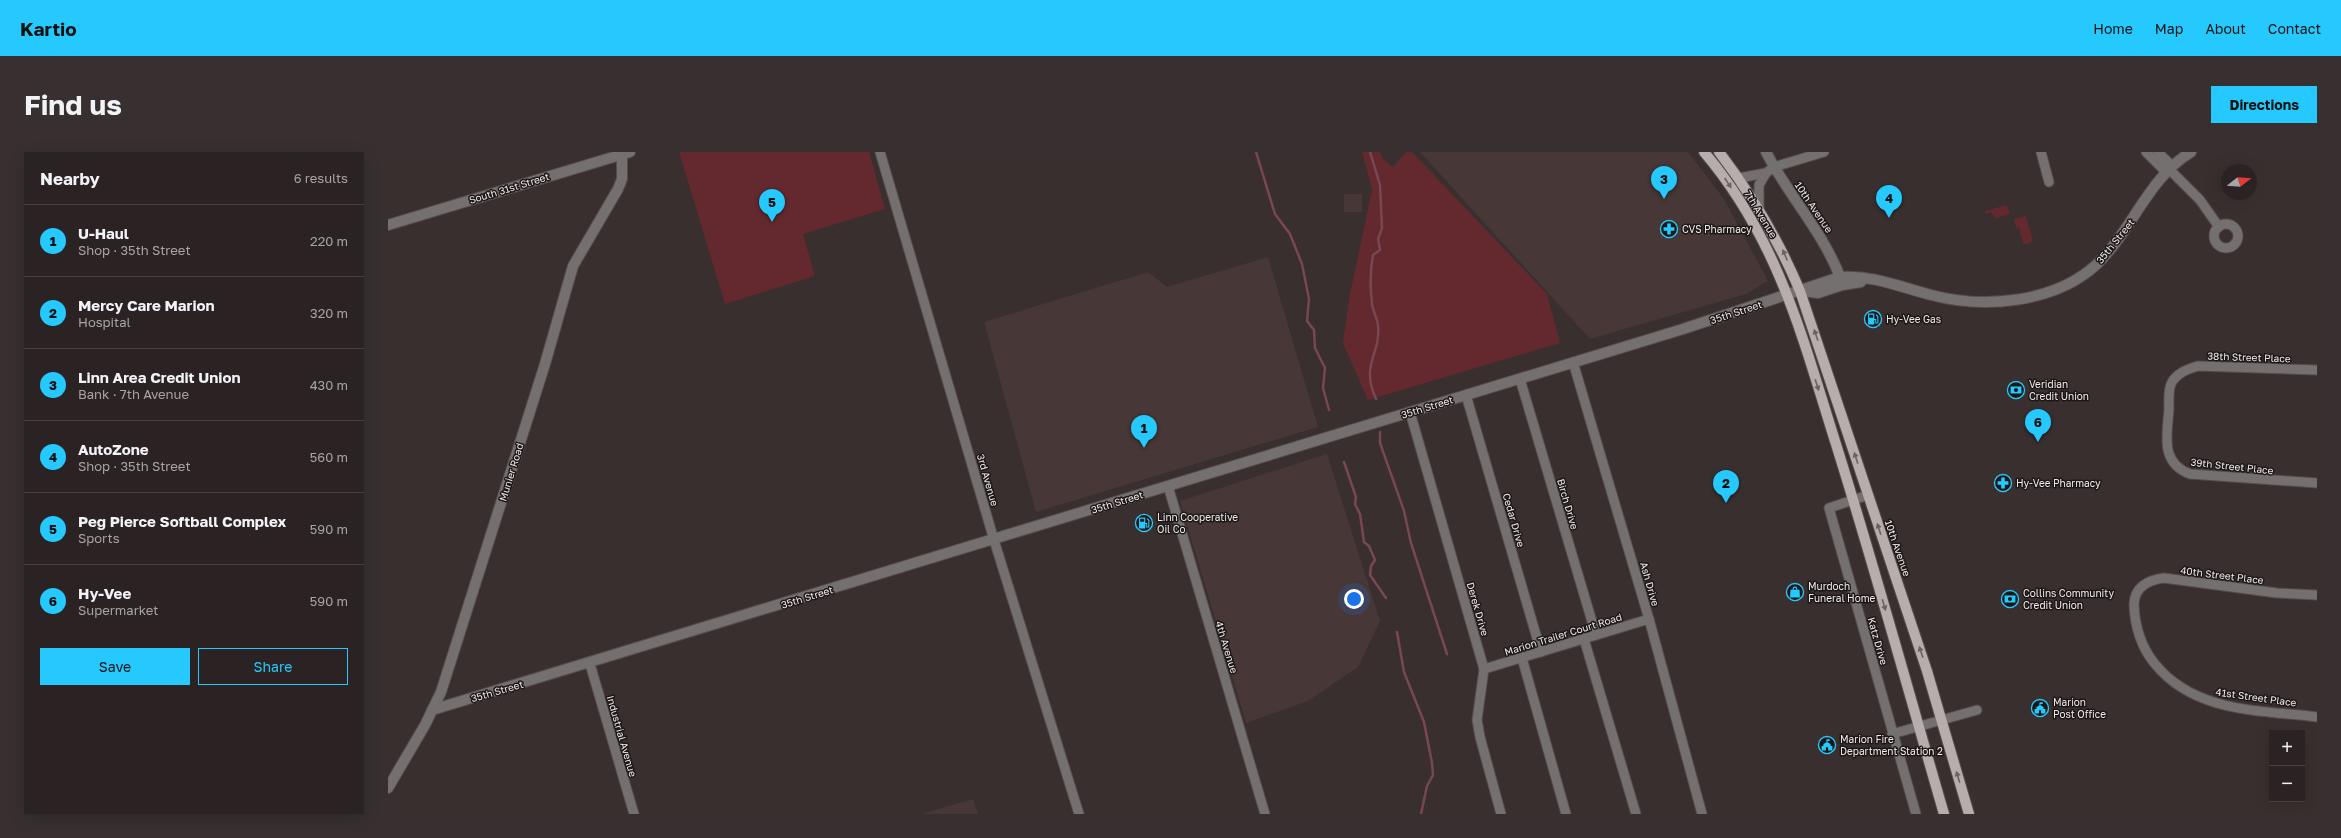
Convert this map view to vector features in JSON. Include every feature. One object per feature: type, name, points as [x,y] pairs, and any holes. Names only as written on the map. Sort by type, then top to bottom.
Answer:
[{"type":"main road","name":"7th Avenue","points":[[1704,152],[1746,209],[1768,250],[1788,295]]},
{"type":"main road","name":"7th Avenue","points":[[1719,152],[1759,208],[1781,246],[1800,291]]},
{"type":"main road","name":"10th Avenue","points":[[1800,291],[1942,720],[1969,814]]},
{"type":"main road","points":[[1788,295],[1853,500],[1944,814]]},
{"type":"street","name":"3rd Avenue","points":[[880,152],[994,540],[1079,814]]},
{"type":"street","name":"10th Avenue","points":[[1766,152],[1770,170],[1821,238],[1833,259],[1840,278]]},
{"type":"street","points":[[1739,178],[1770,170],[1824,152]]},
{"type":"street","points":[[2041,152],[2050,182]]},
{"type":"street","points":[[2146,152],[2169,169],[2200,200],[2219,227]]},
{"type":"street","points":[[2158,152],[2169,169]]},
{"type":"street","name":"35th Street","points":[[432,710],[590,664],[1520,379],[1840,278],[1858,276],[1875,278],[1932,295],[1964,301],[1998,301],[2054,290],[2083,276],[2099,262],[2169,169],[2191,152]]},
{"type":"street","name":"South 31st Street","points":[[388,225],[625,153]]},
{"type":"street","name":"Munier Road","points":[[388,788],[441,692],[573,266],[618,189],[622,180],[625,153]]},
{"type":"street","points":[[1759,208],[1759,185],[1770,170]]},
{"type":"street","name":"35th Street","points":[[1800,291],[1818,293],[1842,285],[1875,278]]},
{"type":"street","name":"Ash Drive","points":[[1573,362],[1649,619],[1702,814]]},
{"type":"street","name":"38th Street Place","points":[[2168,416],[2171,385],[2178,375],[2192,367],[2317,370]]},
{"type":"street","name":"Birch Drive","points":[[1520,379],[1596,635]]},
{"type":"street","name":"Cedar Drive","points":[[1466,395],[1541,652]]},
{"type":"street","name":"Derek Drive","points":[[1410,412],[1484,669],[1477,720],[1480,737],[1501,814]]},
{"type":"street","name":"39th Street Place","points":[[2168,416],[2167,444],[2170,459],[2178,470],[2190,474],[2317,483]]},
{"type":"street","name":"4th Avenue","points":[[1168,486],[1265,814]]},
{"type":"street","name":"Katz Drive","points":[[1868,495],[1829,508],[1892,734]]},
{"type":"street","name":"40th Street Place","points":[[2134,600],[2140,588],[2150,580],[2164,578],[2277,593],[2317,595]]},
{"type":"street","name":"41st Street Place","points":[[2134,600],[2138,634],[2144,648],[2172,682],[2204,700],[2220,705],[2317,717]]},
{"type":"street","name":"Marion Trailer Court Road","points":[[1484,669],[1649,619]]},
{"type":"street","points":[[1584,639],[1636,814]]},
{"type":"street","points":[[1522,658],[1566,814]]},
{"type":"street","name":"Industrial Avenue","points":[[590,664],[634,814]]},
{"type":"street","points":[[1916,814],[1892,734],[1977,710]]},
{"type":"shaded area","points":[[679,152],[869,152],[885,209],[803,234],[815,276],[725,304]]},
{"type":"shaded area","points":[[1362,152],[1380,152],[1383,159],[1393,167],[1406,152],[1412,152],[1547,294],[1560,343],[1368,400],[1343,343],[1349,299],[1372,190]]},
{"type":"shaded area","points":[[1420,152],[1688,152],[1724,199],[1768,281],[1746,294],[1590,339]]},
{"type":"shaded area","points":[[1344,194],[1362,194],[1362,212],[1344,212]]},
{"type":"shaded area","points":[[2007,205],[2010,214],[1996,218],[1991,212],[1986,214],[1985,211]]},
{"type":"shaded area","points":[[2026,216],[2033,241],[2026,245],[2023,243],[2019,227],[2016,228],[2014,219]]},
{"type":"shaded area","points":[[1268,257],[1318,427],[1036,512],[984,322],[1148,272],[1167,287]]},
{"type":"shaded area","points":[[1327,454],[1380,621],[1358,667],[1308,701],[1246,723],[1180,501]]},
{"type":"shaded area","points":[[973,799],[978,814],[921,814]]},
{"type":"waterway","points":[[1256,152],[1275,214],[1290,234],[1302,264],[1309,299],[1307,321],[1314,330],[1315,348],[1325,368],[1323,388],[1329,410]]},
{"type":"waterway","points":[[1370,152],[1380,185],[1382,228],[1378,239],[1380,250],[1373,255],[1371,273],[1372,304],[1378,325],[1378,336],[1377,345],[1370,368],[1370,377],[1376,399]]},
{"type":"waterway","points":[[1380,432],[1380,443],[1404,511],[1411,543],[1447,654]]},
{"type":"waterway","points":[[1344,462],[1356,497],[1355,504],[1360,514],[1364,542],[1369,546],[1375,560],[1371,566],[1370,575],[1386,598]]},
{"type":"waterway","points":[[1397,632],[1404,672],[1424,722],[1432,763],[1433,775],[1427,786],[1421,814]]},
{"type":"place","name":"Linn Area Credit Union","points":[[1664,199]]},
{"type":"place","name":"AutoZone","points":[[1889,218]]},
{"type":"place","name":"Peg Pierce Softball Complex","points":[[772,222]]},
{"type":"place","name":"CVS Pharmacy","points":[[1669,229]]},
{"type":"place","name":"Hy-Vee Gas","points":[[1873,319]]},
{"type":"place","name":"Veridian Credit Union","points":[[2016,390]]},
{"type":"place","name":"Hy-Vee","points":[[2038,442]]},
{"type":"place","name":"U-Haul","points":[[1144,448]]},
{"type":"place","name":"Hy-Vee Pharmacy","points":[[2003,483]]},
{"type":"place","name":"Mercy Care Marion","points":[[1726,503]]},
{"type":"place","name":"Linn Cooperative Oil Co","points":[[1144,523]]},
{"type":"place","name":"Murdoch Funeral Home","points":[[1795,592]]},
{"type":"place","name":"Collins Community Credit Union","points":[[2010,599]]},
{"type":"place","name":"Marion Post Office","points":[[2040,708]]},
{"type":"place","name":"Marion Fire Department Station 2","points":[[1827,745]]}]
